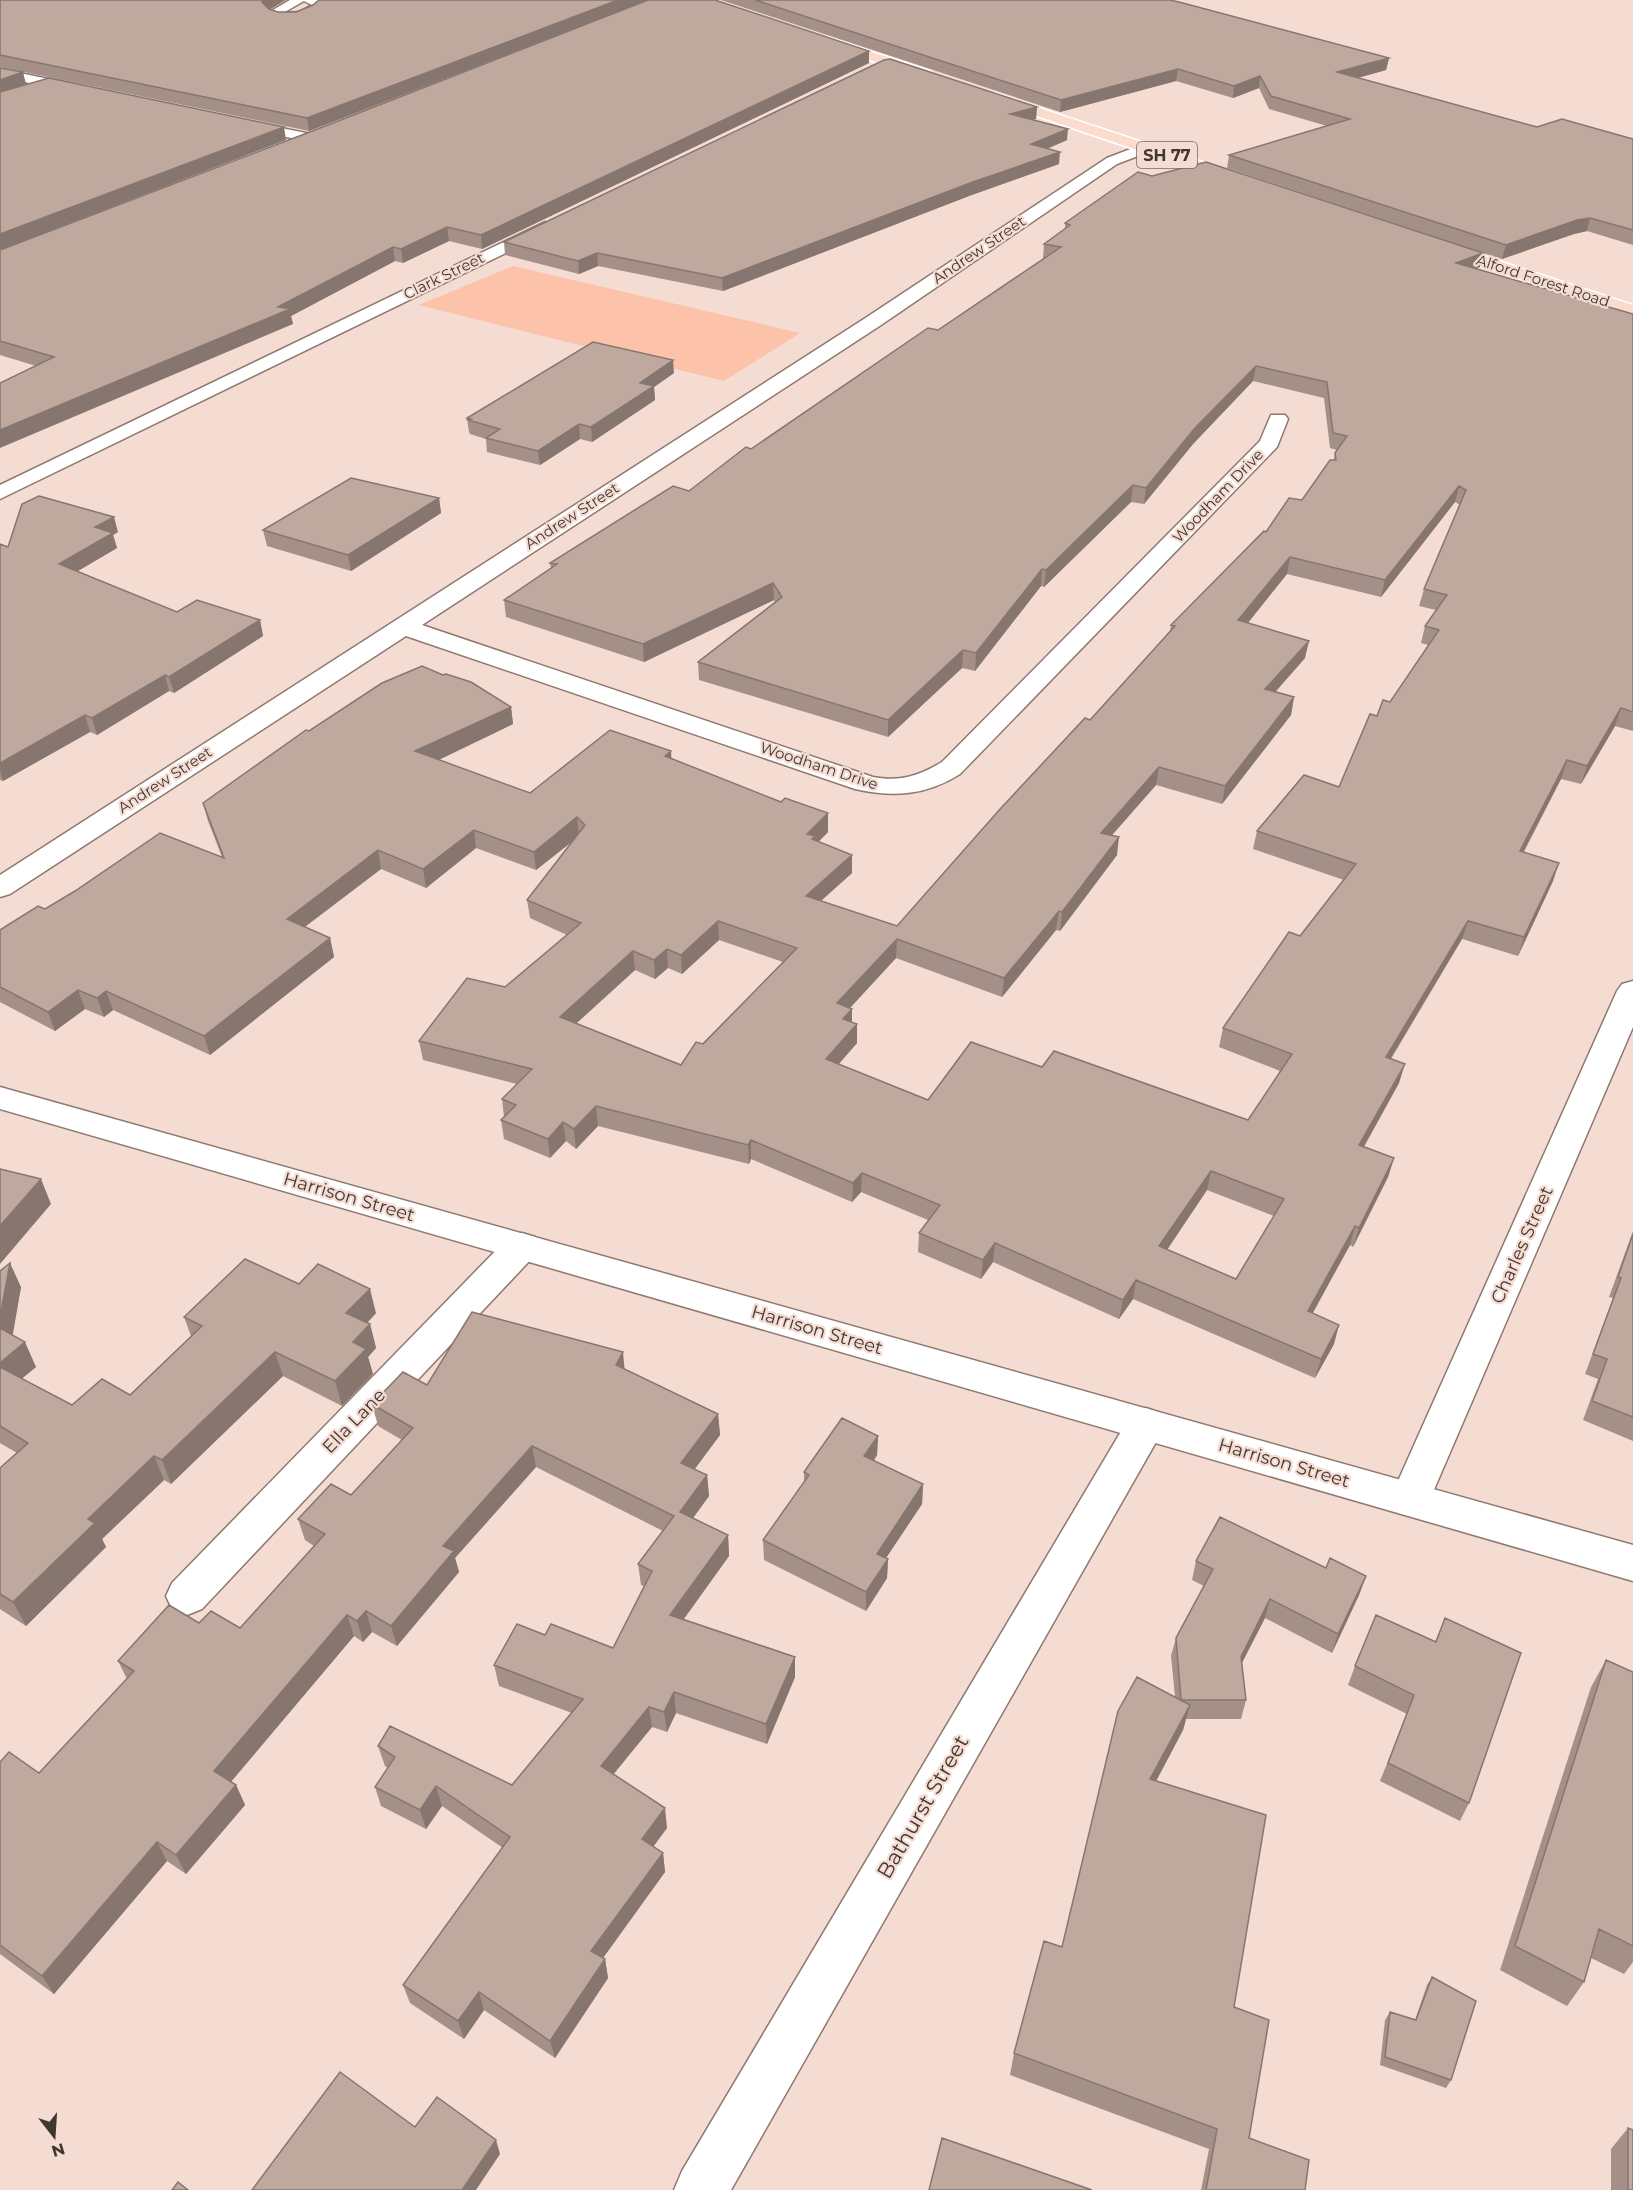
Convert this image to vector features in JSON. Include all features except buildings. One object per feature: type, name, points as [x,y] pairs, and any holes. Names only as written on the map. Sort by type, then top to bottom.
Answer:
[{"type":"main road","points":[[813,37],[943,80]]},
{"type":"main road","name":"SH 77","points":[[977,92],[1252,184]]},
{"type":"main road","name":"Alford Forest Road","points":[[1431,243],[1633,311]]},
{"type":"street","points":[[299,0],[272,14],[294,17],[314,12],[320,4],[310,0]]},
{"type":"street","points":[[864,73],[890,63]]},
{"type":"street","points":[[0,73],[95,92]]},
{"type":"street","points":[[20,94],[51,84]]},
{"type":"street","points":[[232,122],[316,136],[288,147]]},
{"type":"street","name":"Andrew Street","points":[[0,888],[874,321],[1095,171],[1112,161],[1146,148]]},
{"type":"street","name":"Clark Street","points":[[0,493],[562,219]]},
{"type":"street","name":"Woodham Drive","points":[[401,626],[865,783],[899,788],[919,785],[937,778],[951,768],[1270,443],[1278,419]]},
{"type":"street","name":"Charles Street","points":[[1410,1499],[1633,991]]},
{"type":"street","name":"Harrison Street","points":[[0,1098],[1633,1563]]},
{"type":"street","name":"Ella Lane","points":[[187,1596],[522,1246]]},
{"type":"street","name":"Bathurst Street","points":[[701,2190],[1146,1424]]},
{"type":"shaded area","points":[[513,266],[800,333],[724,381],[419,305]]}]
